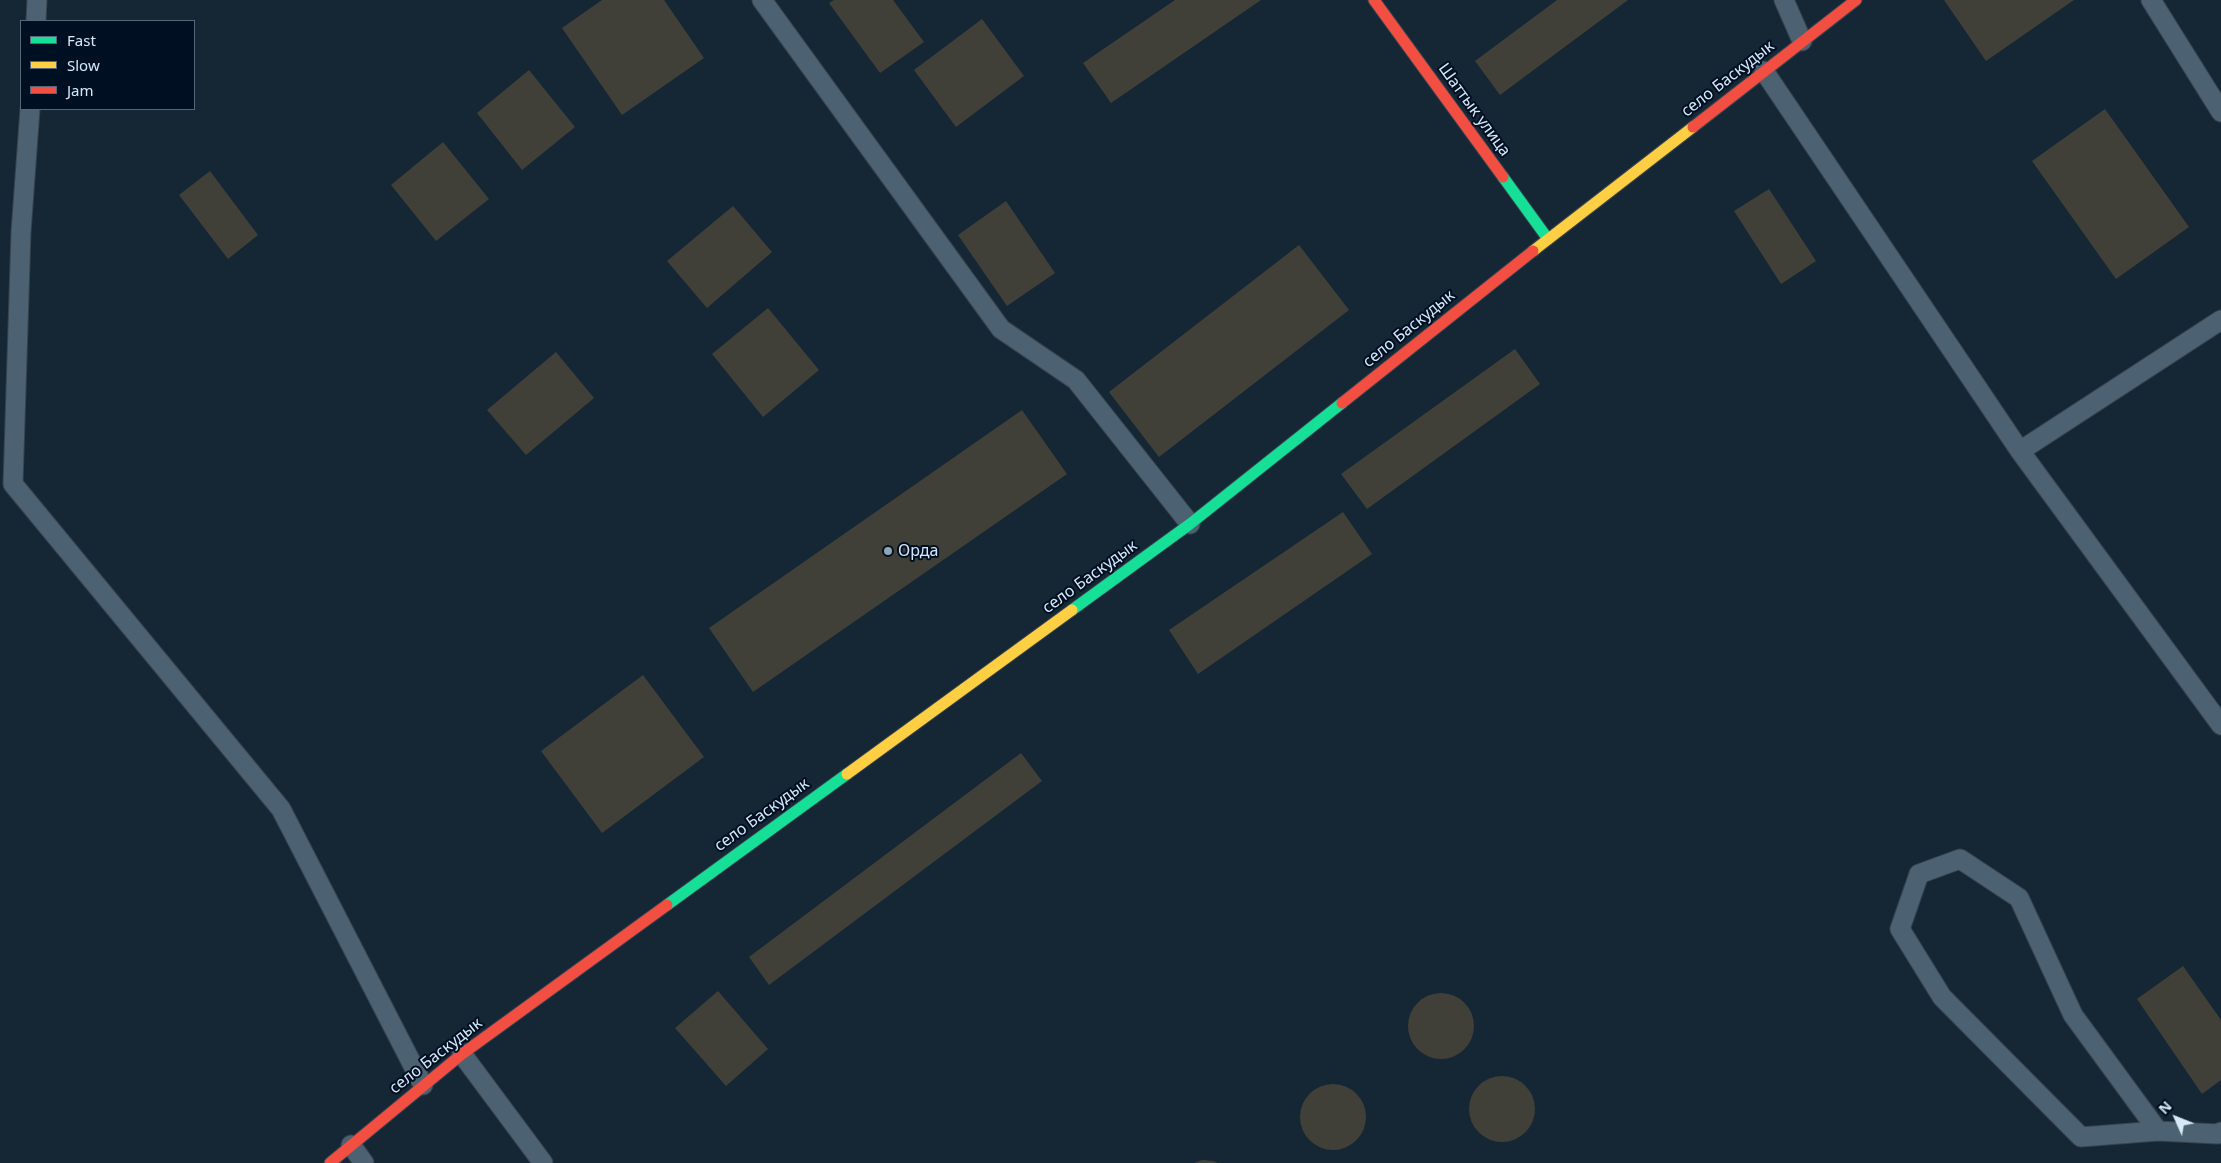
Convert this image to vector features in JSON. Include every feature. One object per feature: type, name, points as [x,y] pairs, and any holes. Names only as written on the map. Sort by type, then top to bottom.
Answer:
[{"type":"street","name":"Шаттык улица","points":[[1374,0],[1548,239]]},
{"type":"street","name":"село Баскудык","points":[[330,1163],[462,1054],[1190,524],[1548,239],[1856,0]]},
{"type":"lane","points":[[36,20],[37,0]]},
{"type":"lane","points":[[762,0],[1001,329],[1076,380],[1190,524]]},
{"type":"lane","points":[[1784,0],[1802,41]]},
{"type":"lane","points":[[2151,0],[2221,112]]},
{"type":"lane","points":[[1764,71],[2020,451],[2221,725]]},
{"type":"lane","points":[[30,110],[21,232],[13,484],[281,809],[424,1085]]},
{"type":"lane","points":[[2020,451],[2221,320]]},
{"type":"lane","points":[[2158,1131],[2073,1016],[2019,898],[1960,859],[1919,874],[1900,929],[1942,997],[2082,1137],[2158,1131],[2218,1134],[2221,1132]]},
{"type":"lane","points":[[462,1054],[543,1163]]},
{"type":"lane","points":[[351,1145],[364,1163]]},
{"type":"building","points":[[602,0],[664,0],[704,58],[622,115],[562,28]]},
{"type":"building","points":[[834,0],[893,0],[924,42],[880,73],[829,3]]},
{"type":"building","points":[[1175,0],[1261,0],[1111,103],[1083,63]]},
{"type":"building","points":[[1557,0],[1628,0],[1500,95],[1475,61]]},
{"type":"building","points":[[1944,0],[2074,0],[1986,61]]},
{"type":"building","points":[[982,19],[1024,76],[956,127],[914,70]]},
{"type":"building","points":[[529,70],[575,127],[522,170],[477,113]]},
{"type":"building","points":[[2105,109],[2189,227],[2116,279],[2032,161]]},
{"type":"building","points":[[443,142],[489,199],[436,241],[391,185]]},
{"type":"building","points":[[210,171],[258,235],[228,259],[179,195]]},
{"type":"building","points":[[1769,189],[1816,261],[1781,284],[1734,211]]},
{"type":"building","points":[[1006,201],[1055,273],[1007,306],[958,235]]},
{"type":"building","points":[[733,206],[772,252],[707,308],[667,261]]},
{"type":"building","points":[[1299,245],[1349,310],[1159,457],[1109,392]]},
{"type":"building","points":[[768,308],[819,370],[763,417],[712,354]]},
{"type":"building","points":[[1515,349],[1540,384],[1367,509],[1341,474]]},
{"type":"building","points":[[556,352],[594,398],[526,455],[487,410]]},
{"type":"building","name":"Орда","points":[[1022,410],[1067,474],[753,692],[709,628]]},
{"type":"building","points":[[1343,512],[1372,554],[1198,674],[1169,630]]},
{"type":"building","points":[[643,675],[704,757],[602,833],[541,751]]},
{"type":"building","points":[[1021,753],[1042,781],[769,985],[749,957]]},
{"type":"building","points":[[2183,966],[2221,1020],[2221,1080],[2202,1094],[2137,999]]},
{"type":"building","points":[[718,991],[768,1049],[726,1086],[675,1028]]},
{"type":"building","points":[[1441,993],[1453,996],[1464,1003],[1471,1014],[1474,1026],[1471,1038],[1464,1049],[1453,1056],[1441,1059],[1429,1056],[1418,1049],[1411,1038],[1408,1026],[1411,1014],[1418,1003],[1429,996]]},
{"type":"building","points":[[1502,1076],[1514,1079],[1525,1086],[1532,1097],[1535,1109],[1532,1121],[1525,1132],[1514,1139],[1502,1142],[1490,1139],[1479,1132],[1472,1121],[1469,1109],[1472,1097],[1479,1086],[1490,1079]]},
{"type":"building","points":[[1333,1084],[1345,1087],[1356,1094],[1363,1105],[1366,1117],[1363,1129],[1356,1140],[1345,1147],[1333,1150],[1321,1147],[1310,1140],[1303,1129],[1300,1117],[1303,1105],[1310,1094],[1321,1087]]},
{"type":"building","points":[[1202,1160],[1213,1161],[1218,1163],[1194,1163]]},
{"type":"traffic: fast","points":[[1503,177],[1548,239]]},
{"type":"traffic: fast","points":[[1072,610],[1190,524],[1342,403]]},
{"type":"traffic: fast","points":[[667,905],[847,774]]},
{"type":"traffic: slow","points":[[1533,251],[1693,127]]},
{"type":"traffic: slow","points":[[847,774],[1072,610]]},
{"type":"traffic: jam","points":[[1374,0],[1503,177]]},
{"type":"traffic: jam","points":[[1693,127],[1856,0]]},
{"type":"traffic: jam","points":[[1342,403],[1533,251]]},
{"type":"traffic: jam","points":[[330,1163],[462,1054],[667,905]]},
{"type":"place","name":"Орда","points":[[888,551]]}]
